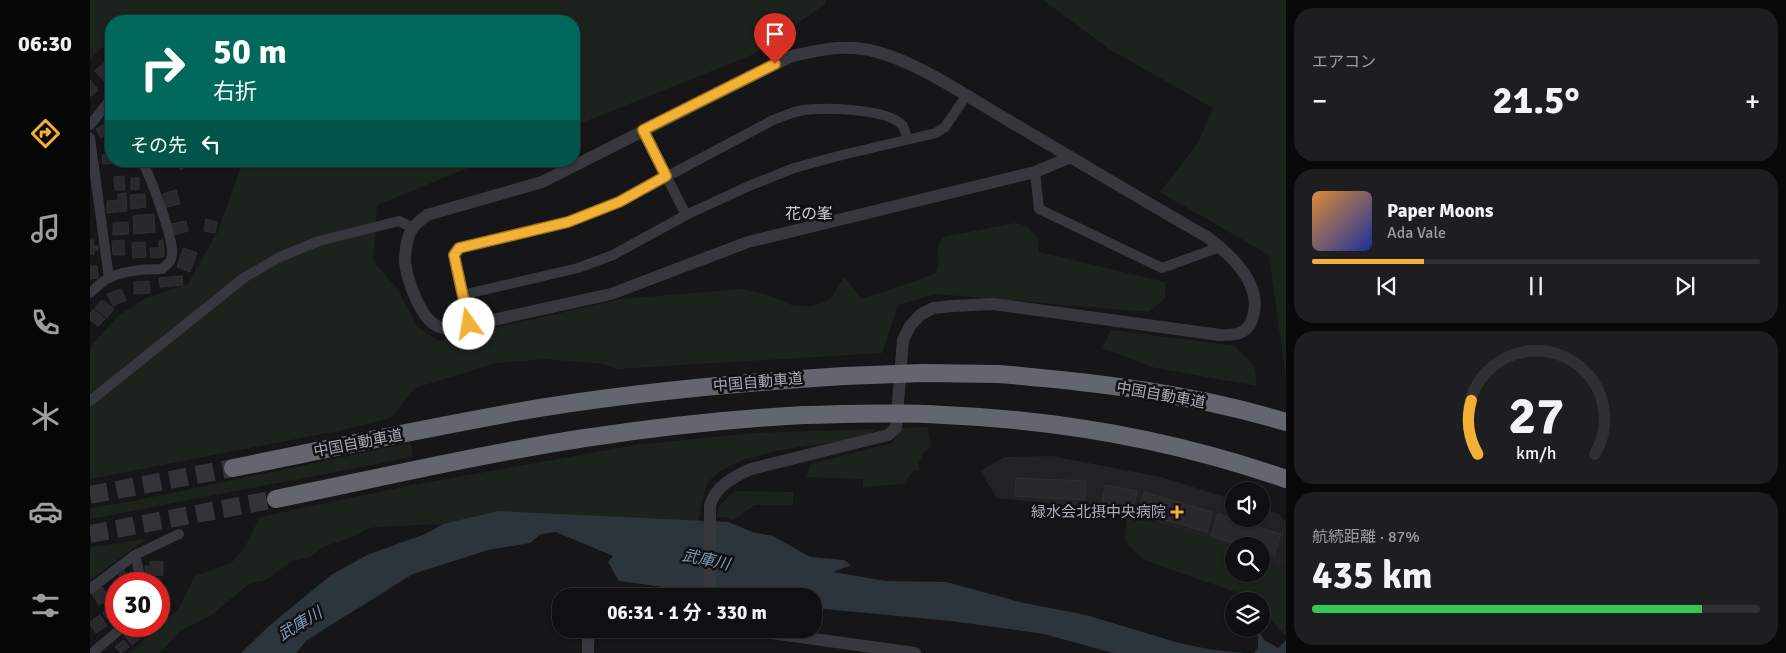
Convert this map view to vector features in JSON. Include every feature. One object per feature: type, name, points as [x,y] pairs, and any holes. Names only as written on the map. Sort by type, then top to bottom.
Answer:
[{"type":"highway","name":"中国自動車道","points":[[233,468],[516,412],[607,398],[726,384],[844,376],[923,373],[1000,374],[1061,379],[1113,386],[1227,407],[1286,422]]},
{"type":"highway","points":[[276,499],[466,459],[584,438],[729,419],[804,414],[944,414],[1073,427],[1204,454],[1286,479]]},
{"type":"street","points":[[580,162],[792,56],[826,48],[863,49],[889,56],[913,66],[1206,237],[1220,247],[1240,268],[1250,282],[1255,297],[1255,311],[1251,324],[1245,331],[1235,335],[1220,335],[993,304],[933,308],[920,314],[910,326],[903,340],[896,428],[888,435],[751,469],[723,485],[713,496],[710,505],[710,588]]},
{"type":"street","points":[[462,295],[578,268],[613,255],[686,215],[794,168],[936,133],[945,127],[966,96]]},
{"type":"street","points":[[90,125],[105,107]]},
{"type":"street","points":[[469,324],[454,255],[459,248],[568,222],[619,202],[773,120],[798,111],[822,108],[855,109],[883,116],[900,123],[904,127],[907,139]]},
{"type":"street","points":[[643,130],[686,215]]},
{"type":"street","points":[[90,138],[109,278]]},
{"type":"street","points":[[571,167],[542,182],[427,215],[413,228],[406,249],[409,279],[426,317],[437,327],[452,329],[611,294],[748,242],[1035,172],[1070,157]]},
{"type":"street","points":[[90,293],[109,278],[129,272],[162,269],[171,261],[173,252],[170,238],[150,175],[145,167]]},
{"type":"street","points":[[1035,172],[1039,209],[1162,268],[1220,247]]},
{"type":"street","points":[[90,401],[245,277],[280,256],[319,241],[399,221],[413,228]]},
{"type":"street","points":[[90,589],[135,555],[179,534]]},
{"type":"street","points":[[135,555],[139,572]]},
{"type":"street","points":[[92,653],[111,637]]},
{"type":"street","points":[[588,653],[589,638]]},
{"type":"street","points":[[807,638],[915,653]]},
{"type":"shaded area","points":[[90,0],[825,0],[825,4],[754,54],[580,124],[580,15],[105,15],[105,45],[90,59]]},
{"type":"shaded area","points":[[1043,0],[1286,0],[1286,378],[1269,255],[1160,192],[1198,143],[1213,108],[1109,49]]},
{"type":"shaded area","points":[[241,167],[470,167],[377,205],[373,261],[396,287],[418,327],[438,341],[621,299],[741,289],[764,294],[794,306],[811,306],[826,302],[832,297],[844,277],[862,299],[935,274],[938,264],[939,246],[943,237],[1016,223],[1027,226],[1038,238],[1039,252],[1165,282],[1165,298],[1149,312],[935,294],[898,305],[882,353],[617,369],[603,364],[547,359],[496,363],[415,388],[391,418],[343,430],[90,479],[90,347],[117,317],[144,299],[188,284],[218,231]]},
{"type":"shaded area","points":[[1111,330],[1235,346],[1254,366],[1257,386],[1155,368],[1102,348]]},
{"type":"shaded area","points":[[928,427],[931,447],[924,452],[918,463],[920,470],[913,471],[903,484],[863,487],[863,479],[806,477],[811,464],[892,443],[902,428]]},
{"type":"shaded area","points":[[876,429],[865,438],[782,450],[760,455],[722,470],[708,483],[698,521],[498,511],[443,524],[376,527],[364,530],[358,535],[323,547],[311,557],[292,561],[266,580],[250,583],[213,614],[180,631],[160,653],[130,653],[147,637],[170,637],[170,616],[179,608],[195,576],[231,563],[244,549],[260,517],[407,486],[636,445],[753,433]]},
{"type":"shaded area","points":[[411,443],[413,457],[90,519],[90,508],[128,502]]},
{"type":"shaded area","name":"緑水会北摂中央病院","points":[[1052,456],[1161,477],[1225,497],[1225,527],[1270,527],[1270,511],[1279,514],[1286,522],[1286,568],[1270,564],[1270,537],[1225,537],[1225,544],[1115,510],[997,498],[980,471],[1004,457]]},
{"type":"shaded area","points":[[735,491],[793,492],[793,505],[755,505],[733,520],[727,517],[717,517],[719,506]]},
{"type":"shaded area","points":[[1127,514],[1225,544],[1225,582],[1270,582],[1270,564],[1286,568],[1286,636],[1270,619],[1270,592],[1236,592],[1146,561],[1129,546],[1125,539]]},
{"type":"shaded area","points":[[146,539],[90,580],[90,547]]},
{"type":"water","name":"武庫川","points":[[498,511],[729,522],[752,532],[773,536],[810,557],[844,560],[851,565],[833,572],[886,581],[946,582],[1024,603],[1086,615],[1179,643],[1213,650],[1245,653],[1113,653],[1044,634],[951,621],[822,609],[822,588],[671,588],[619,581],[608,562],[613,556],[556,532],[541,534],[530,543],[488,550],[413,574],[307,640],[296,653],[241,653],[269,626],[331,575],[367,555],[425,534],[443,524]]},
{"type":"water","points":[[1258,637],[1262,637],[1264,640],[1278,648],[1286,640],[1286,653],[1254,653],[1258,648]]},
{"type":"building","points":[[105,62],[105,82],[95,71]]},
{"type":"building","points":[[90,80],[98,90],[90,97]]},
{"type":"building","points":[[105,124],[105,136],[101,138],[96,129]]},
{"type":"building","points":[[105,154],[105,164],[103,164],[102,155]]},
{"type":"building","points":[[124,176],[125,190],[115,190],[114,177]]},
{"type":"building","points":[[131,178],[139,178],[139,189],[131,190]]},
{"type":"building","points":[[176,190],[180,204],[166,207],[163,194]]},
{"type":"building","points":[[126,193],[127,211],[107,213],[107,201],[118,200],[118,194]]},
{"type":"building","points":[[145,194],[146,207],[131,209],[130,195]]},
{"type":"building","points":[[154,214],[155,232],[134,234],[133,216]]},
{"type":"building","points":[[206,219],[217,222],[215,233],[204,231]]},
{"type":"building","points":[[186,221],[188,231],[174,235],[171,224]]},
{"type":"building","points":[[128,222],[129,234],[113,235],[113,223]]},
{"type":"building","points":[[90,240],[93,240],[94,246],[98,246],[98,250],[94,250],[94,254],[90,254]]},
{"type":"building","points":[[124,240],[125,255],[113,255],[112,241]]},
{"type":"building","points":[[163,240],[163,257],[151,258],[150,248],[159,248],[159,241]]},
{"type":"building","points":[[145,242],[146,257],[133,258],[132,243]]},
{"type":"building","points":[[183,248],[197,253],[190,272],[177,267]]},
{"type":"building","points":[[90,266],[97,266],[98,278],[90,279]]},
{"type":"building","points":[[182,276],[183,285],[160,287],[159,278]]},
{"type":"building","points":[[149,281],[150,293],[134,294],[134,282]]},
{"type":"building","points":[[121,289],[126,300],[113,306],[107,294]]},
{"type":"building","points":[[102,300],[114,309],[107,318],[95,308]]},
{"type":"building","points":[[94,309],[105,319],[98,326],[90,320],[90,313]]},
{"type":"building","points":[[1016,478],[1086,481],[1085,500],[1015,496]]},
{"type":"building","points":[[1105,485],[1137,491],[1134,508],[1102,503]]},
{"type":"building","points":[[1144,492],[1212,512],[1207,532],[1138,512]]},
{"type":"building","points":[[1218,514],[1225,516],[1225,527],[1259,527],[1281,534],[1274,556],[1270,555],[1270,537],[1225,537],[1225,540],[1211,536]]},
{"type":"building","points":[[163,561],[163,572],[146,572],[145,566],[150,566],[150,562]]},
{"type":"building","points":[[102,587],[105,591],[105,601],[99,605],[92,593]]},
{"type":"building","points":[[100,615],[105,623],[105,627],[96,633],[90,622]]},
{"type":"building","points":[[126,637],[141,637],[132,645]]},
{"type":"building","points":[[124,640],[129,647],[121,653],[115,647]]},
{"type":"tunnel","points":[[90,495],[233,468]]},
{"type":"tunnel","points":[[90,534],[276,499]]},
{"type":"place","name":"緑水会北摂中央病院","points":[[1177,512]]},
{"type":"district","name":"花の峯","points":[[809,214]]},
{"type":"route","points":[[469,324],[454,255],[459,248],[568,222],[619,202],[666,176],[643,130],[775,64]]}]
